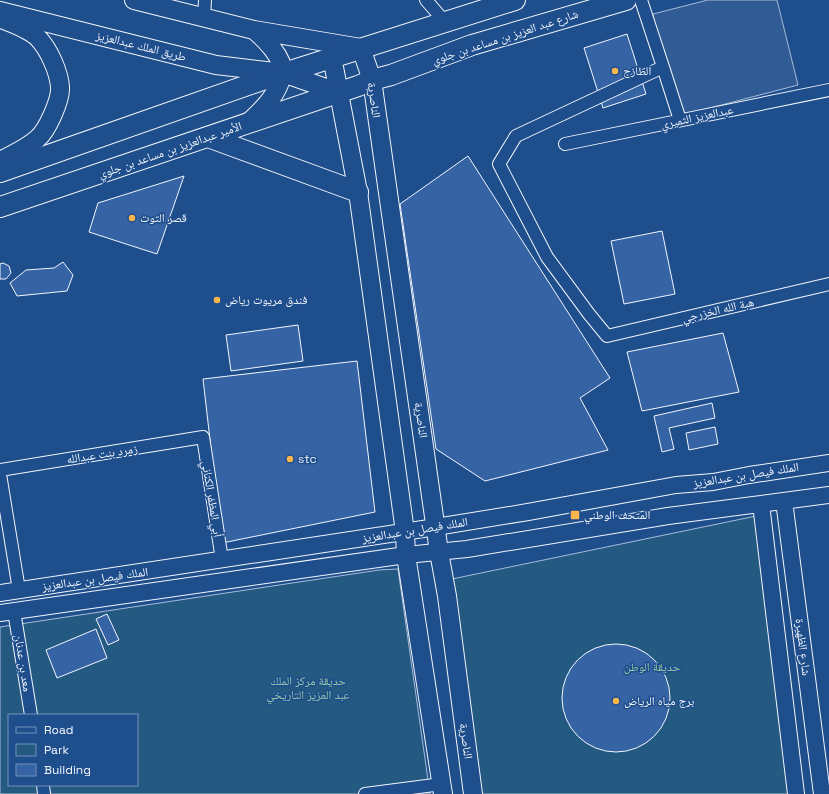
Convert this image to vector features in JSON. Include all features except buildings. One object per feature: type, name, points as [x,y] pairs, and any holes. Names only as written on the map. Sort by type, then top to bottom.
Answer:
[{"type":"main road","points":[[134,0],[254,30],[361,48]]},
{"type":"main road","name":"شارع عبد العزيز بن مساعد بن جلوي","points":[[340,93],[372,80],[391,75],[472,45],[626,0]]},
{"type":"main road","points":[[0,172],[243,86],[454,20],[504,2]]},
{"type":"main road","name":"طريق الملك عبدالعزيز","points":[[0,11],[216,64],[283,73],[340,93]]},
{"type":"main road","points":[[0,18],[20,27],[39,39],[54,62],[60,88],[54,114],[38,139],[0,161]]},
{"type":"main road","points":[[454,20],[453,38],[464,45],[472,45]]},
{"type":"main road","points":[[247,123],[264,108],[275,94],[283,73],[279,60],[272,48],[254,30]]},
{"type":"main road","name":"الناصرية","points":[[361,48],[372,80],[439,552],[447,596],[473,794]]},
{"type":"main road","points":[[332,57],[358,192],[405,532],[406,555],[443,789]]},
{"type":"main road","name":"الأمير عبدالعزيز بن مساعد بن جلوي","points":[[0,207],[340,93]]},
{"type":"main road","points":[[208,137],[358,192]]},
{"type":"street","points":[[204,18],[205,0]]},
{"type":"street","points":[[426,0],[454,20]]},
{"type":"street","points":[[641,0],[680,120]]},
{"type":"street","name":"هبة الله الخزرجي","points":[[663,67],[516,136],[499,164],[547,257],[589,314],[607,336],[829,284]]},
{"type":"street","name":"عبدالعزيز الثميري","points":[[565,144],[829,90]]},
{"type":"street","name":"زمرد بنت عبدالله","points":[[0,470],[203,437]]},
{"type":"street","name":"أبي المظفر الكناني","points":[[203,437],[222,560]]},
{"type":"street","name":"الملك فيصل بن عبدالعزيز","points":[[0,593],[405,532],[528,512],[676,485],[713,482],[771,471],[829,463]]},
{"type":"street","points":[[0,474],[19,590]]},
{"type":"street","name":"الملك فيصل بن عبدالعزيز","points":[[7,612],[406,555],[467,549],[668,516],[829,495]]},
{"type":"street","name":"شارع الظهيرة","points":[[784,501],[822,794]]},
{"type":"street","name":"شارع الظهيرة","points":[[761,504],[796,794]]},
{"type":"street","name":"معد بن عدنان","points":[[7,612],[31,714]]},
{"type":"street","points":[[365,794],[443,789]]},
{"type":"green space","name":"حديقة الوطن","points":[[761,515],[797,794],[477,794],[452,579]]},
{"type":"green space","name":"حديقة مركز الملك عبد العزيز التاريخي","points":[[398,569],[430,794],[0,794],[0,627],[379,570]]},
{"type":"shaded area","points":[[708,0],[777,0],[798,85],[679,116],[663,67],[653,14]]},
{"type":"place","name":"الطازج","points":[[615,71]]},
{"type":"place","name":"قصر التوت","points":[[132,218]]},
{"type":"place","name":"فندق مريوت رياض","points":[[217,300]]},
{"type":"place","name":"stc","points":[[290,459]]},
{"type":"place","name":"المتحف الوطني","points":[[575,515]]},
{"type":"place","name":"برج مياه الرياض","points":[[616,701]]}]
